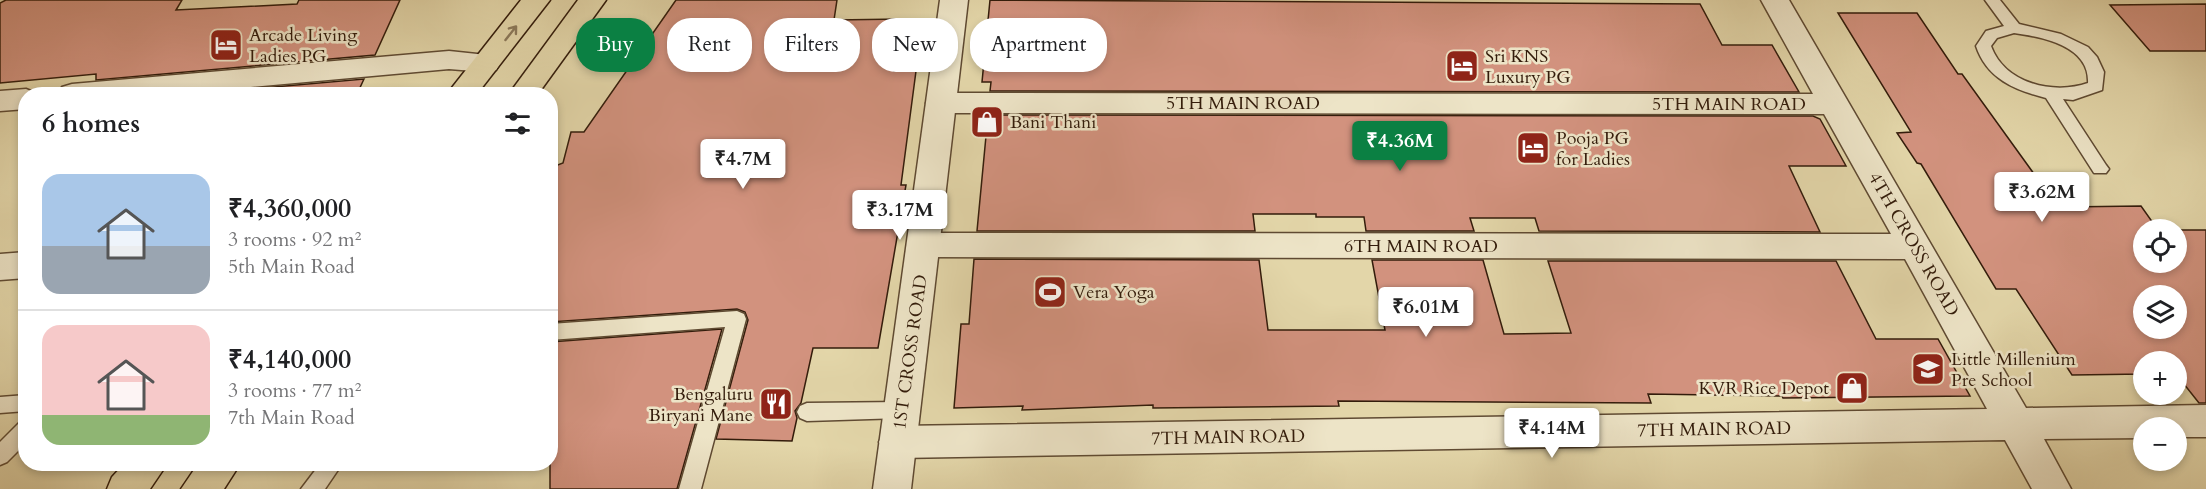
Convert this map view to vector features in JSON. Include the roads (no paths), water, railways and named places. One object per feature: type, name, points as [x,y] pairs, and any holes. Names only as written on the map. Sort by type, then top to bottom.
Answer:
[{"type":"main road","points":[[467,87],[536,0]]},
{"type":"main road","points":[[528,87],[592,0]]},
{"type":"main road","points":[[126,489],[142,471]]},
{"type":"main road","points":[[200,489],[215,471]]},
{"type":"street","name":"1ST CROSS ROAD","points":[[892,489],[925,245],[954,0]]},
{"type":"street","name":"4TH CROSS ROAD","points":[[1775,0],[2052,489]]},
{"type":"street","points":[[150,87],[449,60],[486,63]]},
{"type":"street","points":[[0,101],[18,100]]},
{"type":"street","name":"5TH MAIN ROAD","points":[[941,103],[1833,104]]},
{"type":"street","name":"6TH MAIN ROAD","points":[[925,245],[1916,247]]},
{"type":"street","points":[[0,267],[18,266]]},
{"type":"street","name":"7TH MAIN ROAD","points":[[900,426],[2015,424],[2206,421]]},
{"type":"lane","points":[[1992,0],[2014,28]]},
{"type":"lane","points":[[2014,28],[2052,35],[2085,54],[2095,65],[2099,76],[2096,86],[2086,93],[2071,96],[2052,95],[2015,83],[1988,62],[1983,51],[1983,42],[1989,34],[2014,28]]},
{"type":"lane","points":[[2052,95],[2100,169]]},
{"type":"lane","points":[[558,331],[737,319],[690,489]]},
{"type":"lane","points":[[0,405],[18,404]]},
{"type":"lane","points":[[807,412],[900,426]]},
{"type":"lane","points":[[0,456],[18,437]]},
{"type":"lane","points":[[312,489],[326,471]]},
{"type":"place","name":"Arcade Living Ladies PG","points":[[226,45]]},
{"type":"place","name":"Sri KNS Luxury PG","points":[[1462,66]]},
{"type":"place","name":"Bani Thani","points":[[987,122]]},
{"type":"place","name":"Pooja PG for Ladies","points":[[1533,148]]},
{"type":"place","name":"Vera Yoga","points":[[1050,292]]},
{"type":"place","name":"Little Millenium Pre School","points":[[1928,369]]},
{"type":"place","name":"KVR Rice Depot","points":[[1852,388]]},
{"type":"place","name":"Bengaluru Biryani Mane","points":[[776,404]]}]
